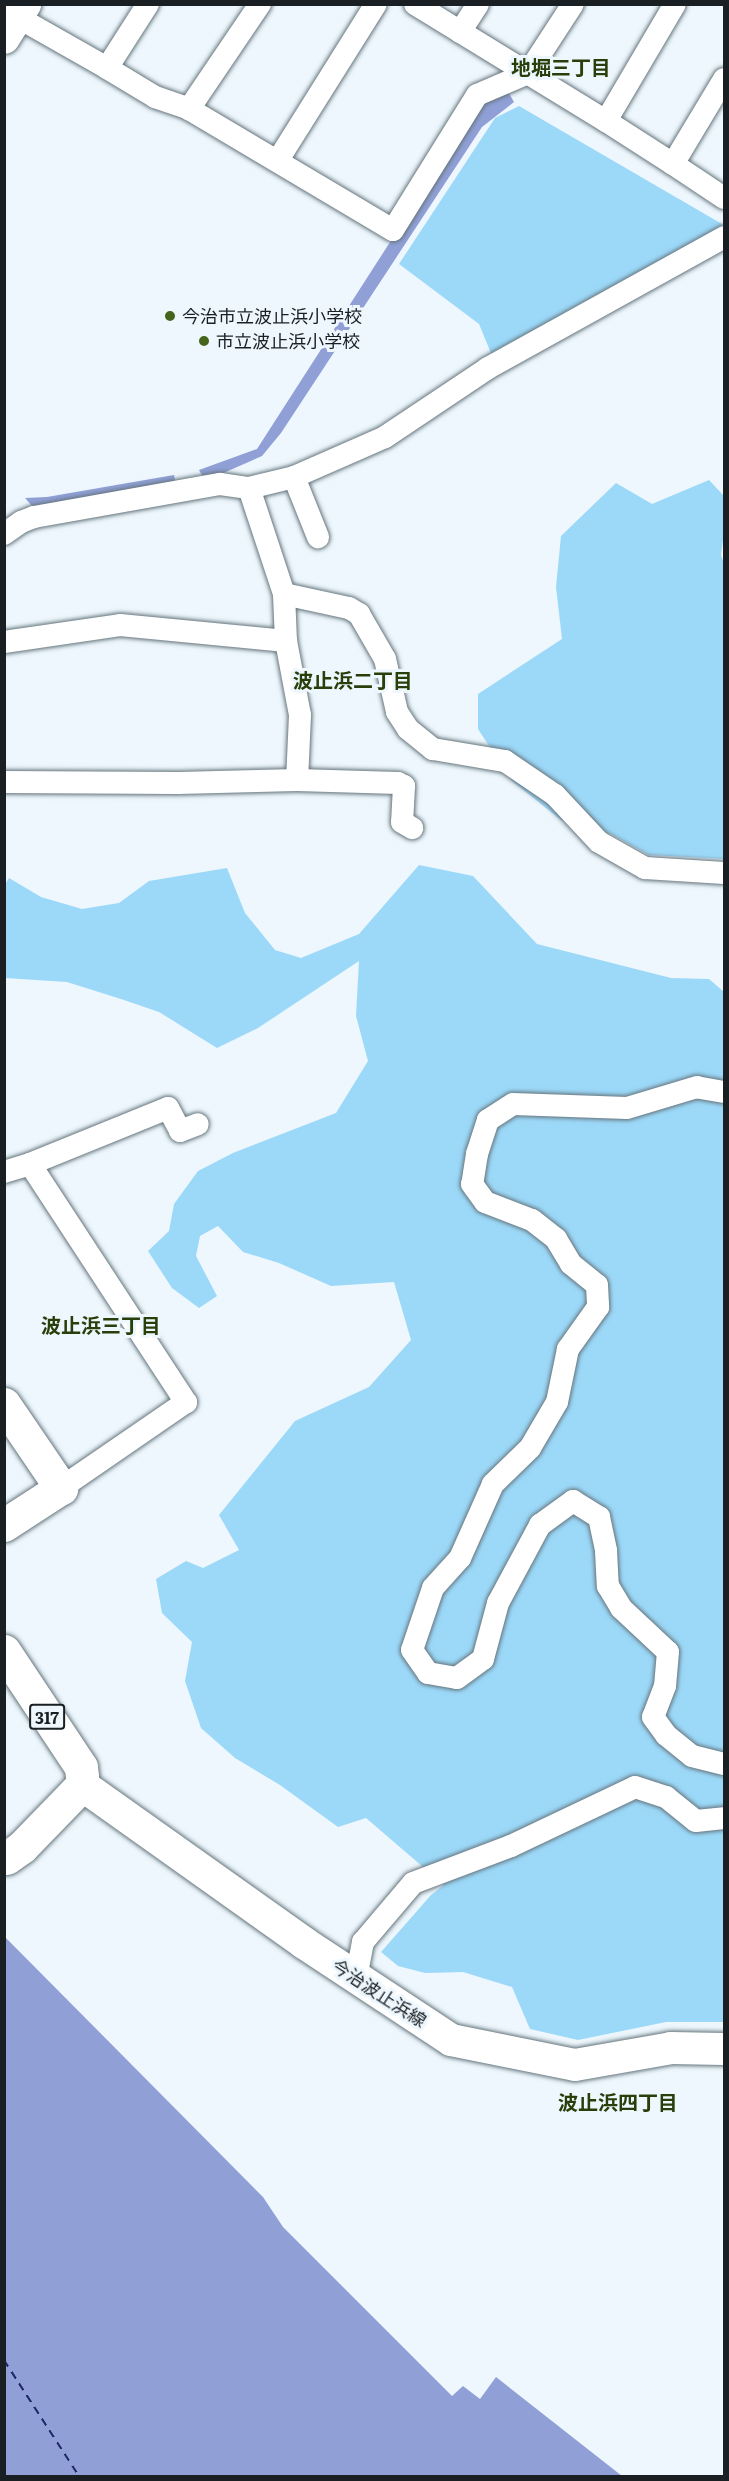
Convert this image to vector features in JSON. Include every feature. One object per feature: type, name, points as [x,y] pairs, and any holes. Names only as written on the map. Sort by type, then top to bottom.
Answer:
[{"type":"highway","points":[[4,1404],[61,1488],[4,1526]]},
{"type":"highway","name":"317","points":[[4,1651],[81,1767],[82,1785]]},
{"type":"highway","points":[[5,1857],[22,1847],[82,1785]]},
{"type":"main road","name":"今治波止浜線","points":[[82,1785],[356,1978],[451,2040],[575,2065],[671,2048],[724,2049]]},
{"type":"street","points":[[107,68],[148,4]]},
{"type":"street","points":[[189,109],[260,4]]},
{"type":"street","points":[[278,159],[376,4]]},
{"type":"street","points":[[415,4],[606,121],[724,198]]},
{"type":"street","points":[[460,32],[478,4]]},
{"type":"street","points":[[13,17],[155,97],[189,109],[278,159],[393,230],[477,95],[528,73],[573,4]]},
{"type":"street","points":[[606,121],[675,4]]},
{"type":"street","points":[[673,164],[724,79]]},
{"type":"street","points":[[4,534],[21,522],[34,517],[220,484],[249,488],[294,477],[385,437],[488,368],[724,237]]},
{"type":"street","points":[[294,477],[318,537]]},
{"type":"street","points":[[249,488],[284,594],[286,641],[300,715],[297,780]]},
{"type":"street","points":[[284,594],[349,608],[359,614],[386,659],[397,712],[408,729],[433,749],[505,761],[555,795],[599,842],[645,868],[724,873]]},
{"type":"street","points":[[4,642],[120,625],[286,641]]},
{"type":"street","points":[[4,782],[178,783],[297,780],[404,786],[402,822],[412,828]]},
{"type":"street","points":[[724,1092],[697,1087],[627,1108],[513,1104],[488,1120],[477,1154],[472,1184],[485,1202],[532,1220],[555,1239],[571,1264],[597,1285],[598,1307],[568,1349],[557,1402],[530,1448],[493,1484],[460,1558],[433,1588],[412,1650],[428,1673],[457,1678],[483,1659],[498,1604],[540,1525],[573,1501],[599,1517],[606,1551],[608,1586],[621,1608],[668,1652],[666,1686],[653,1717],[666,1735],[692,1756],[724,1764]]},
{"type":"street","points":[[4,1172],[30,1164],[168,1108],[180,1131],[198,1124]]},
{"type":"street","points":[[30,1164],[186,1402],[61,1488]]},
{"type":"street","points":[[356,1978],[363,1942],[413,1883],[511,1846],[635,1787],[666,1797],[696,1821],[724,1818]]},
{"type":"shaded area","points":[[507,90],[514,102],[482,127],[281,433],[262,456],[205,481],[199,470],[257,449],[464,127],[484,99]]},
{"type":"shaded area","points":[[519,106],[722,224],[724,230],[493,358],[479,324],[399,264],[495,118]]},
{"type":"shaded area","points":[[174,475],[176,485],[32,506],[25,498],[47,497]]},
{"type":"shaded area","points":[[709,480],[724,496],[724,533],[721,555],[724,564],[724,859],[649,855],[611,834],[561,820],[512,781],[478,729],[478,694],[562,639],[556,587],[561,536],[616,483],[652,504]]},
{"type":"shaded area","points":[[419,865],[473,876],[537,944],[671,978],[709,979],[724,992],[724,2022],[666,2022],[578,2040],[530,2029],[512,1987],[463,1972],[425,1973],[398,1966],[381,1952],[431,1895],[444,1885],[366,1818],[338,1827],[280,1785],[235,1758],[201,1728],[185,1681],[192,1642],[162,1613],[156,1579],[186,1561],[203,1568],[239,1550],[219,1515],[295,1421],[369,1387],[411,1340],[394,1282],[331,1286],[279,1263],[243,1252],[218,1226],[200,1236],[196,1256],[217,1296],[199,1308],[172,1288],[148,1251],[169,1231],[174,1204],[198,1171],[233,1153],[336,1113],[368,1061],[356,1016],[359,961],[258,1028],[217,1048],[159,1012],[121,999],[67,982],[5,978],[4,886],[9,878],[41,897],[82,909],[119,903],[149,881],[227,868],[245,913],[275,950],[301,958],[359,934]]},
{"type":"shaded area","points":[[4,1936],[263,2197],[283,2227],[452,2396],[463,2386],[480,2399],[496,2377],[622,2476],[5,2476]]},
{"type":"ferry route","points":[[4,2360],[79,2476]]},
{"type":"place","name":"今治市立波止浜小学校","points":[[170,316]]},
{"type":"place","name":"市立波止浜小学校","points":[[204,341]]},
{"type":"district","name":"地堀三丁目","points":[[561,66]]},
{"type":"district","name":"波止浜二丁目","points":[[353,679]]},
{"type":"district","name":"波止浜三丁目","points":[[101,1324]]},
{"type":"district","name":"波止浜四丁目","points":[[618,2101]]}]
